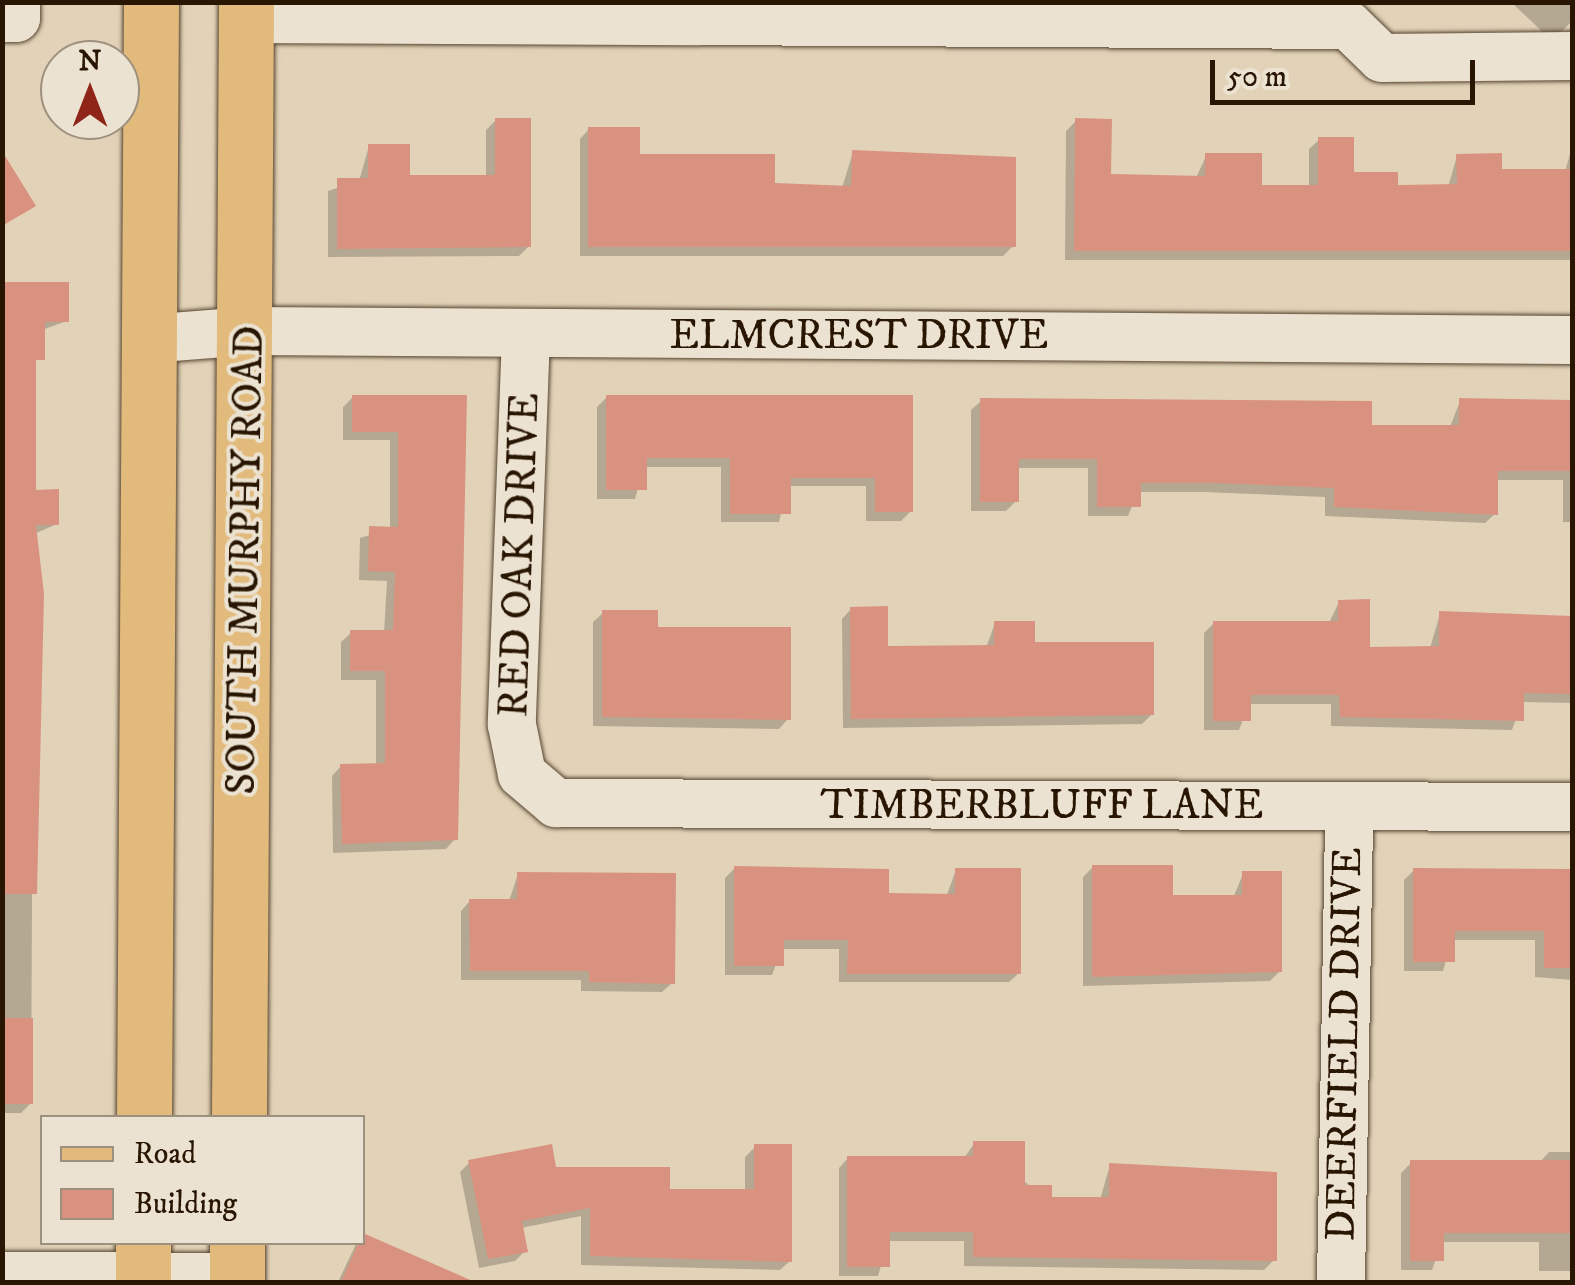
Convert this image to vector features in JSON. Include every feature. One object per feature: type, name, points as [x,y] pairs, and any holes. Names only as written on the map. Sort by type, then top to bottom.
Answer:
[{"type":"main road","points":[[144,1115],[152,2]]},
{"type":"main road","name":"SOUTH MURPHY ROAD","points":[[239,1115],[249,331],[246,11]]},
{"type":"street","points":[[2,18],[16,18],[16,2]]},
{"type":"street","points":[[246,11],[699,12],[1348,25],[1382,58],[1572,56]]},
{"type":"street","name":"ELMCREST DRIVE","points":[[147,339],[249,331],[1572,340]]},
{"type":"street","name":"RED OAK DRIVE","points":[[522,774],[512,725],[526,334]]},
{"type":"street","name":"TIMBERBLUFF LANE","points":[[522,774],[556,803],[584,808],[1572,807]]},
{"type":"street","name":"DEERFIELD DRIVE","points":[[1340,1282],[1349,806]]},
{"type":"street","points":[[2,1276],[143,1267],[237,1267]]},
{"type":"building","points":[[495,118],[531,118],[531,247],[337,249],[337,178],[368,178],[368,144],[410,144],[410,175],[495,175]]},
{"type":"building","points":[[1075,118],[1112,119],[1111,174],[1205,176],[1205,153],[1262,153],[1262,185],[1318,185],[1318,137],[1354,137],[1354,172],[1398,172],[1398,185],[1457,184],[1456,154],[1502,153],[1502,169],[1572,169],[1572,251],[1074,251]]},
{"type":"building","points":[[588,127],[640,127],[640,154],[775,154],[775,183],[851,186],[852,150],[1016,157],[1016,247],[588,247]]},
{"type":"building","points":[[2,151],[36,206],[2,226]]},
{"type":"building","points":[[2,282],[69,282],[69,322],[45,322],[45,360],[36,360],[36,490],[59,489],[59,525],[36,525],[44,594],[37,894],[2,894]]},
{"type":"building","points":[[352,395],[467,395],[458,840],[342,844],[340,764],[385,763],[385,671],[350,671],[350,630],[393,630],[395,572],[368,571],[369,526],[398,527],[398,432],[352,432]]},
{"type":"building","points":[[606,395],[913,395],[913,512],[875,512],[875,478],[791,478],[791,514],[730,514],[730,458],[647,458],[647,490],[606,490]]},
{"type":"building","points":[[980,398],[1372,401],[1372,425],[1459,425],[1459,398],[1572,400],[1572,471],[1498,471],[1498,515],[1334,507],[1334,488],[1216,483],[1141,483],[1141,507],[1097,507],[1097,459],[1019,459],[1019,502],[980,502]]},
{"type":"building","points":[[1370,599],[1370,647],[1439,646],[1439,611],[1572,616],[1572,694],[1524,693],[1524,721],[1340,717],[1339,695],[1251,695],[1251,721],[1213,721],[1213,621],[1338,621],[1338,600]]},
{"type":"building","points":[[888,606],[888,646],[994,645],[994,621],[1035,621],[1035,642],[1154,642],[1154,715],[851,719],[850,607]]},
{"type":"building","points":[[602,610],[658,610],[658,627],[791,627],[791,720],[602,717]]},
{"type":"building","points":[[1092,865],[1173,865],[1173,895],[1242,895],[1242,871],[1282,871],[1282,972],[1092,977]]},
{"type":"building","points":[[734,866],[889,869],[889,893],[955,894],[955,868],[1021,868],[1021,974],[847,974],[848,940],[784,940],[784,966],[734,966]]},
{"type":"building","points":[[1413,868],[1572,869],[1572,968],[1544,968],[1544,931],[1455,931],[1455,962],[1413,962]]},
{"type":"building","points":[[517,872],[676,873],[675,984],[589,982],[589,971],[470,971],[469,899],[517,899]]},
{"type":"building","points":[[2,1018],[33,1018],[33,1104],[2,1104]]},
{"type":"building","points":[[973,1141],[1025,1141],[1025,1185],[1052,1185],[1052,1197],[1109,1197],[1109,1163],[1277,1172],[1277,1261],[973,1257],[973,1232],[890,1232],[890,1267],[847,1267],[847,1156],[973,1156]]},
{"type":"building","points":[[552,1144],[556,1167],[670,1167],[670,1189],[754,1189],[754,1144],[792,1144],[792,1262],[590,1256],[590,1208],[522,1221],[528,1252],[488,1259],[468,1160]]},
{"type":"building","points":[[1410,1160],[1572,1160],[1572,1233],[1444,1233],[1444,1261],[1410,1261]]},
{"type":"building","points":[[365,1234],[475,1282],[341,1282],[358,1245],[365,1245]]}]
